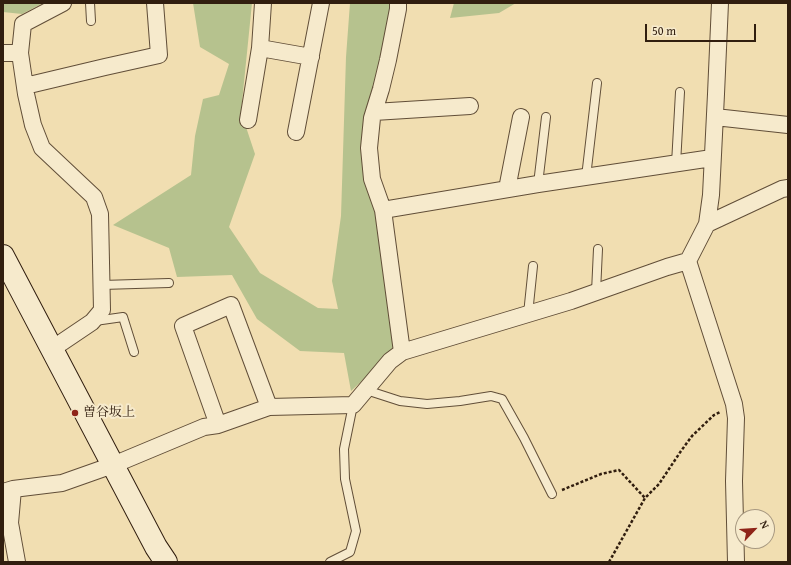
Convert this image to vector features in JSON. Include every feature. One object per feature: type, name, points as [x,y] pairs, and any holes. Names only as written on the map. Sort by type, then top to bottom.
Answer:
[{"type":"main road","points":[[3,256],[112,465],[166,562]]},
{"type":"street","points":[[52,349],[92,322],[102,310],[100,214],[94,197],[42,148],[34,125],[25,86],[20,53],[23,24],[63,3]]},
{"type":"street","points":[[25,86],[159,55],[155,3]]},
{"type":"street","points":[[248,120],[260,48],[263,3]]},
{"type":"street","points":[[296,132],[321,3]]},
{"type":"street","points":[[398,3],[388,60],[372,118],[369,148],[372,179],[383,210],[402,352]]},
{"type":"street","points":[[720,3],[711,195],[707,224],[688,261],[734,404],[736,418],[734,481],[736,562]]},
{"type":"street","points":[[260,48],[311,57]]},
{"type":"street","points":[[3,53],[20,53]]},
{"type":"street","points":[[374,112],[470,106]]},
{"type":"street","points":[[507,189],[521,117]]},
{"type":"street","points":[[715,117],[788,125]]},
{"type":"street","points":[[383,210],[538,184],[712,158]]},
{"type":"street","points":[[707,224],[782,189],[788,188]]},
{"type":"street","points":[[16,562],[6,488],[62,483],[112,465],[204,427],[218,425],[270,407],[353,405],[390,361],[402,352],[572,301],[666,267],[688,261]]},
{"type":"street","points":[[218,425],[183,326],[231,305],[270,407]]},
{"type":"lane","points":[[90,3],[91,21]]},
{"type":"lane","points":[[586,177],[597,83]]},
{"type":"lane","points":[[676,164],[680,92]]},
{"type":"lane","points":[[538,184],[546,117]]},
{"type":"lane","points":[[596,292],[598,249]]},
{"type":"lane","points":[[528,314],[533,266]]},
{"type":"lane","points":[[102,286],[169,283]]},
{"type":"lane","points":[[92,322],[123,317],[134,352]]},
{"type":"lane","points":[[366,390],[400,401],[426,404],[491,396],[502,399],[524,438],[552,494]]},
{"type":"lane","points":[[330,562],[350,552],[356,531],[345,478],[344,449],[353,405]]},
{"type":"path","points":[[609,562],[645,498],[659,484],[692,436],[714,415],[734,404]]},
{"type":"path","points":[[552,494],[601,474],[619,470],[645,498]]},
{"type":"green space","points":[[3,3],[43,3],[22,14],[3,12]]},
{"type":"green space","points":[[193,3],[252,3],[241,112],[255,154],[229,227],[260,273],[318,308],[338,309],[332,281],[341,216],[346,57],[350,3],[394,3],[372,97],[379,226],[396,349],[351,391],[344,353],[300,351],[257,319],[232,275],[177,277],[169,248],[113,225],[191,175],[195,136],[203,99],[219,95],[229,64],[200,47]]},
{"type":"green space","points":[[454,3],[516,3],[499,13],[450,18]]},
{"type":"place","name":"曽谷坂上","points":[[75,413]]}]
